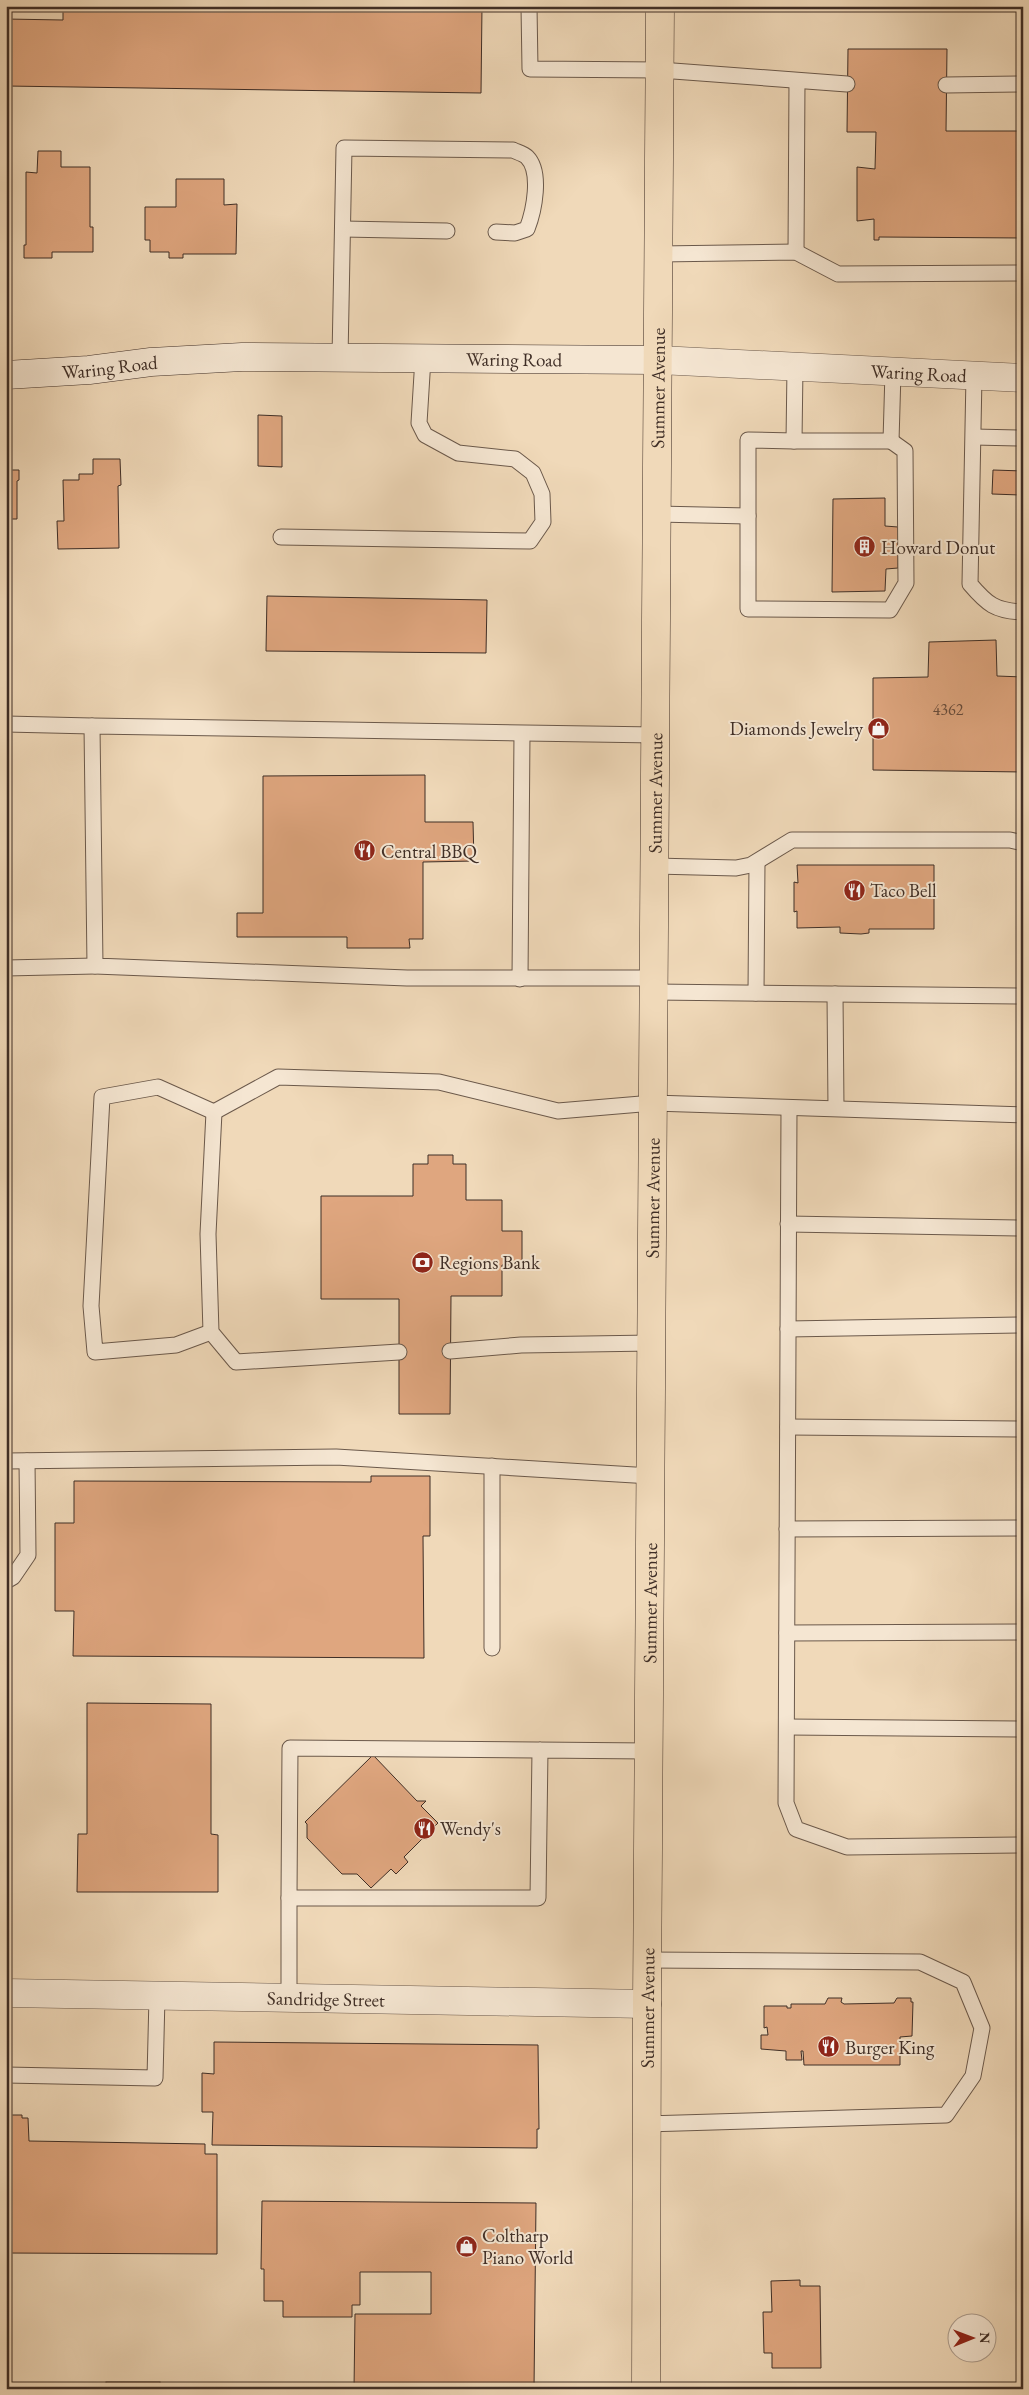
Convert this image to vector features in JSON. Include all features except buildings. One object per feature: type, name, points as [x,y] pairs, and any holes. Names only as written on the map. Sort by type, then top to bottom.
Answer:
[{"type":"main road","name":"Summer Avenue","points":[[646,2389],[646,2124],[660,6]]},
{"type":"street","name":"Waring Road","points":[[6,375],[89,370],[151,362],[242,357],[659,360],[1023,378]]},
{"type":"street","name":"Sandridge Street","points":[[6,1993],[647,2004]]},
{"type":"lane","points":[[528,6],[530,69],[660,70],[847,84]]},
{"type":"lane","points":[[796,252],[797,81]]},
{"type":"lane","points":[[946,85],[1023,84]]},
{"type":"lane","points":[[340,358],[344,148],[513,150],[526,156],[535,168],[534,213],[527,228],[515,233],[496,232]]},
{"type":"lane","points":[[342,229],[447,232]]},
{"type":"lane","points":[[658,254],[796,252],[838,274],[1023,274]]},
{"type":"lane","points":[[281,537],[530,541],[544,522],[542,494],[533,472],[515,459],[458,452],[425,435],[419,423],[423,358]]},
{"type":"lane","points":[[794,441],[795,367]]},
{"type":"lane","points":[[891,441],[893,372]]},
{"type":"lane","points":[[974,376],[970,584],[985,603],[1006,611],[1023,612]]},
{"type":"lane","points":[[974,437],[1023,438]]},
{"type":"lane","points":[[748,440],[891,441],[905,451],[907,493],[906,583],[890,610],[748,609],[748,440]]},
{"type":"lane","points":[[657,514],[748,516]]},
{"type":"lane","points":[[6,724],[656,735]]},
{"type":"lane","points":[[92,726],[95,966]]},
{"type":"lane","points":[[520,979],[522,734]]},
{"type":"lane","points":[[655,866],[736,868],[757,862],[792,840],[1010,840],[1023,843]]},
{"type":"lane","points":[[756,993],[757,862]]},
{"type":"lane","points":[[6,968],[95,966],[306,975],[520,979],[654,985],[756,993],[1023,996]]},
{"type":"lane","points":[[835,994],[836,1108]]},
{"type":"lane","points":[[214,1112],[278,1077],[439,1082],[558,1111],[653,1103],[1023,1115]]},
{"type":"lane","points":[[211,1332],[176,1346],[95,1352],[91,1306],[102,1098],[158,1087],[214,1112]]},
{"type":"lane","points":[[789,1108],[786,1803],[796,1829],[847,1846],[1023,1846]]},
{"type":"lane","points":[[214,1112],[208,1234],[211,1332],[236,1362],[399,1352]]},
{"type":"lane","points":[[788,1224],[1023,1228]]},
{"type":"lane","points":[[788,1328],[1023,1325]]},
{"type":"lane","points":[[450,1351],[521,1345],[652,1344]]},
{"type":"lane","points":[[788,1427],[1023,1429]]},
{"type":"lane","points":[[6,1461],[336,1457],[651,1476]]},
{"type":"lane","points":[[6,1581],[13,1577],[28,1555],[27,1461]]},
{"type":"lane","points":[[492,1466],[492,1648]]},
{"type":"lane","points":[[787,1529],[1023,1528]]},
{"type":"lane","points":[[787,1633],[1023,1632]]},
{"type":"lane","points":[[787,1727],[1023,1729]]},
{"type":"lane","points":[[289,1999],[290,1748],[649,1751]]},
{"type":"lane","points":[[289,1898],[538,1898],[540,1750]]},
{"type":"lane","points":[[646,2124],[946,2116],[973,2076],[982,2028],[962,1982],[920,1962],[647,1960]]},
{"type":"lane","points":[[6,2074],[155,2078],[157,1997]]},
{"type":"place","name":"Howard Donut","points":[[865,547]]},
{"type":"place","name":"Diamonds Jewelry","points":[[879,728]]},
{"type":"place","name":"Central BBQ","points":[[365,851]]},
{"type":"place","name":"Taco Bell","points":[[854,890]]},
{"type":"place","name":"Regions Bank","points":[[423,1262]]},
{"type":"place","name":"Wendy's","points":[[424,1828]]},
{"type":"place","name":"Burger King","points":[[829,2047]]},
{"type":"place","name":"Coltharp Piano World","points":[[466,2246]]}]
